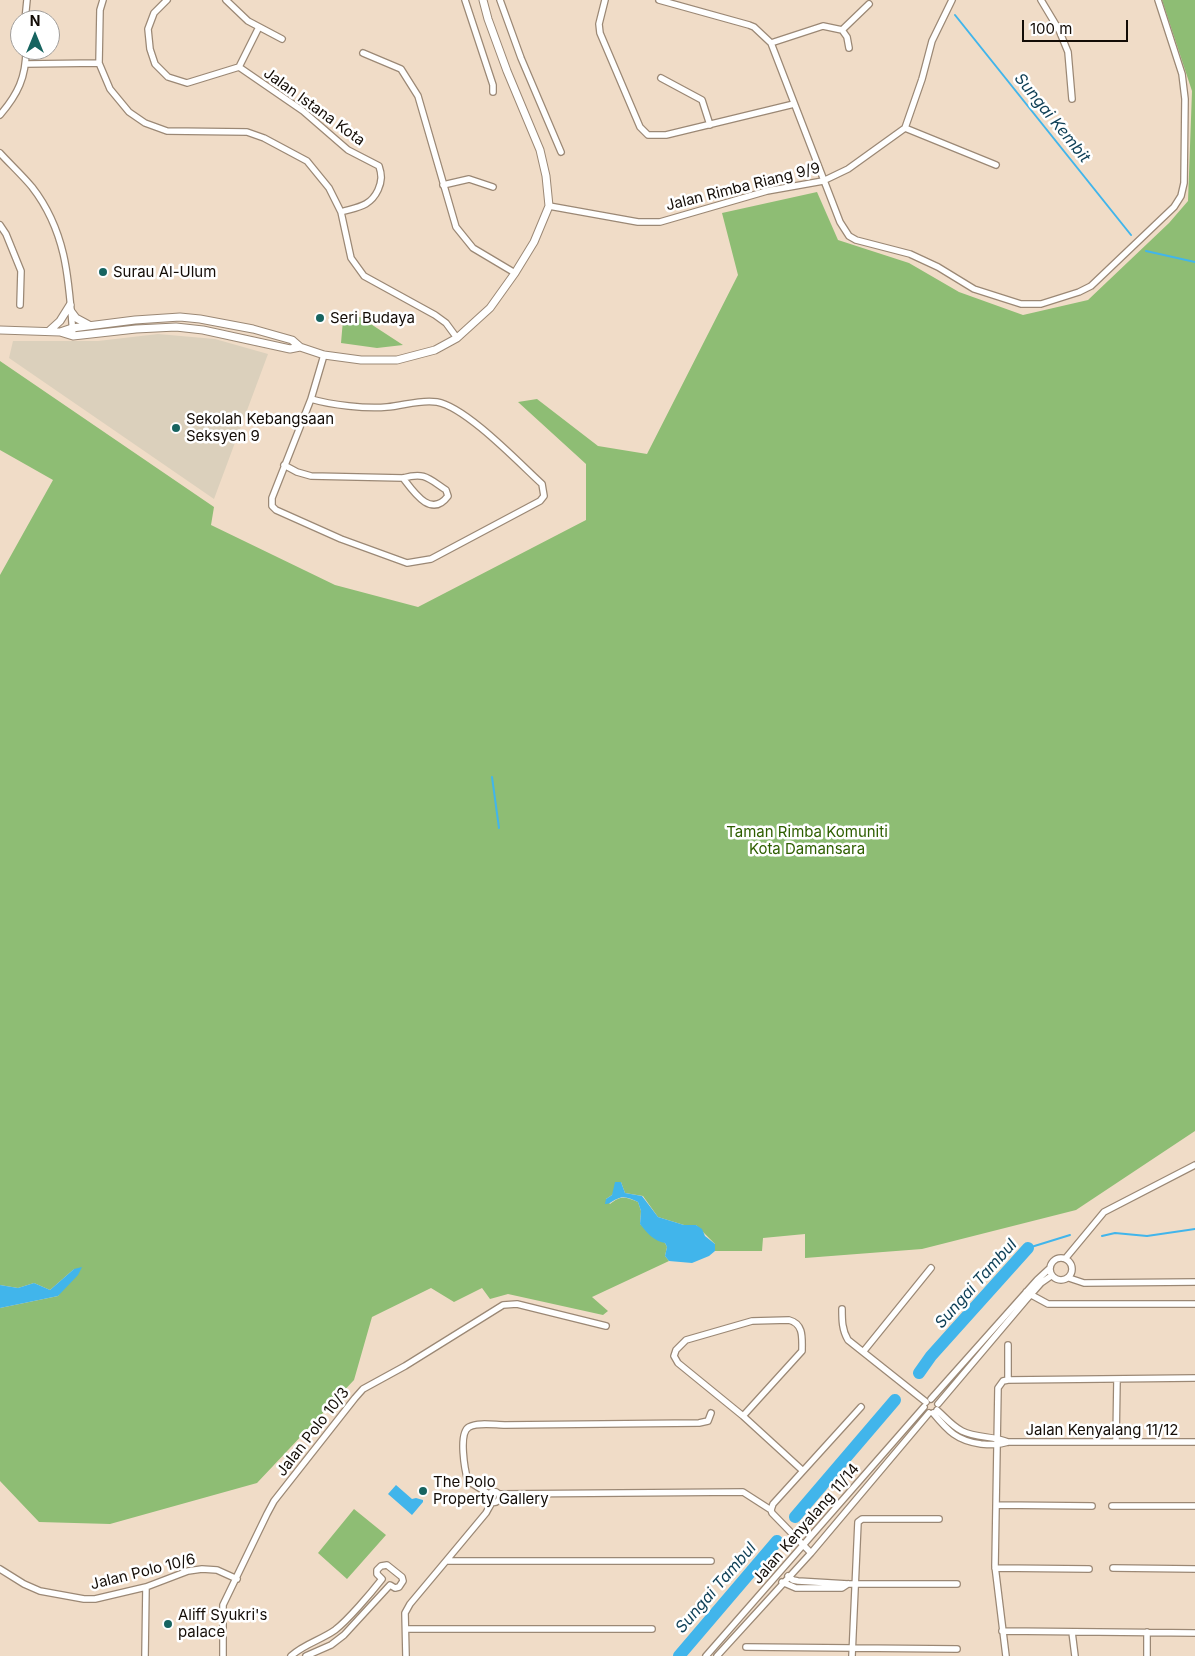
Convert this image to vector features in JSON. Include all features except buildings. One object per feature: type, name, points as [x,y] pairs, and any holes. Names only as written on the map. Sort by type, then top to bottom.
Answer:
[{"type":"street","points":[[102,0],[100,10],[99,64],[110,89],[129,112],[145,123],[167,132],[247,132],[264,138],[307,162],[329,188],[341,212],[351,258],[364,276],[435,315],[446,324],[457,338]]},
{"type":"street","points":[[167,0],[154,13],[148,29],[150,49],[154,64],[168,77],[187,83],[239,67],[259,27]]},
{"type":"street","points":[[226,0],[248,21],[282,39]]},
{"type":"street","points":[[465,0],[493,84],[493,92]]},
{"type":"street","points":[[72,332],[92,326],[135,320],[175,317],[200,319],[253,329],[292,340],[300,347],[324,355],[361,360],[397,360],[435,350],[457,338],[490,308],[515,273],[534,242],[549,206],[546,176],[540,150],[507,70],[488,19],[484,0]]},
{"type":"street","points":[[500,0],[521,58],[561,152]]},
{"type":"street","points":[[605,0],[599,24],[600,33],[640,127],[644,132],[654,136],[666,135],[794,104]]},
{"type":"street","points":[[660,0],[749,25],[754,27],[771,43],[823,181],[840,222],[849,236],[923,260],[983,293],[1029,306],[1079,292],[1092,286],[1174,207],[1181,196],[1184,183],[1185,99],[1182,74],[1158,0]]},
{"type":"street","points":[[952,0],[932,41],[922,80],[905,128],[996,165]]},
{"type":"street","points":[[1041,0],[1059,30],[1068,52],[1072,100]]},
{"type":"street","points":[[842,30],[869,4]]},
{"type":"street","points":[[771,43],[823,26],[842,30],[847,37],[849,48]]},
{"type":"street","points":[[363,53],[401,69],[408,78],[418,96],[442,185],[456,227],[472,248],[515,273]]},
{"type":"street","points":[[0,115],[17,92],[24,77],[26,60]]},
{"type":"street","points":[[26,64],[99,64]]},
{"type":"street","name":"Jalan Istana Kota","points":[[239,67],[303,112],[348,150],[379,166],[382,175],[373,200],[362,206],[341,212]]},
{"type":"street","points":[[661,78],[702,100],[710,125]]},
{"type":"street","name":"Jalan Rimba Riang 9/9","points":[[549,206],[638,222],[660,222],[767,191],[823,181],[848,169],[905,128]]},
{"type":"street","points":[[0,153],[32,187],[52,218],[60,237],[65,256],[72,332]]},
{"type":"street","points":[[442,185],[468,179],[493,187]]},
{"type":"street","points":[[0,225],[6,234],[21,272],[20,305]]},
{"type":"street","points":[[70,308],[81,322],[92,326]]},
{"type":"street","points":[[49,331],[70,308]]},
{"type":"street","points":[[0,330],[72,332],[176,328],[203,330],[290,349],[300,347]]},
{"type":"street","points":[[250,340],[253,329]]},
{"type":"street","points":[[311,399],[327,404],[386,408],[423,402],[440,403],[462,414],[481,428],[542,484],[544,496],[540,501],[431,559],[406,563],[276,510],[272,506],[272,498],[311,399],[324,355]]},
{"type":"street","points":[[284,465],[297,472],[311,476],[403,478],[416,474],[422,475],[446,490],[448,496],[438,504],[423,501],[419,499],[403,478]]},
{"type":"street","points":[[1195,1165],[1104,1212],[1064,1258],[1053,1261],[1050,1268],[1051,1276],[1060,1281],[1069,1278],[1084,1283],[1195,1282]]},
{"type":"street","points":[[1064,1258],[1071,1263],[1072,1274],[1069,1278]]},
{"type":"street","points":[[863,1352],[931,1268]]},
{"type":"street","name":"Jalan Kenyalang 11/14","points":[[717,1656],[811,1553],[934,1410],[1050,1268]]},
{"type":"street","name":"Jalan Kenyalang 11/14","points":[[706,1656],[927,1403],[1028,1294],[1051,1276]]},
{"type":"street","points":[[1028,1294],[1048,1304],[1195,1304]]},
{"type":"street","name":"Jalan Polo 10/3","points":[[222,1656],[223,1605],[274,1501],[363,1389],[503,1305],[517,1304],[606,1326]]},
{"type":"street","points":[[842,1309],[845,1335],[848,1340],[951,1424],[961,1431],[1008,1442]]},
{"type":"street","points":[[743,1416],[802,1351],[802,1331],[799,1324],[795,1321],[752,1321],[686,1340],[676,1350],[674,1356],[678,1363],[743,1416],[802,1470]]},
{"type":"street","points":[[1008,1345],[1008,1380]]},
{"type":"street","points":[[1006,1656],[995,1568],[998,1388],[1003,1381],[1008,1380],[1195,1378]]},
{"type":"street","points":[[1116,1442],[1117,1380]]},
{"type":"street","points":[[927,1403],[935,1400],[934,1410],[946,1428],[958,1438],[969,1442],[997,1446],[1008,1442]]},
{"type":"street","points":[[771,1510],[773,1504],[802,1470],[861,1407]]},
{"type":"street","points":[[711,1413],[708,1420],[699,1423],[475,1426],[465,1431],[463,1447],[464,1466],[468,1481],[489,1494],[494,1492],[499,1494],[743,1492],[771,1510],[811,1553]]},
{"type":"street","name":"Jalan Kenyalang 11/12","points":[[1008,1442],[1195,1442]]},
{"type":"street","points":[[489,1494],[489,1500],[492,1502]]},
{"type":"street","points":[[406,1656],[406,1613],[410,1604],[486,1513],[492,1502],[499,1500],[499,1494]]},
{"type":"street","points":[[996,1504],[1092,1506]]},
{"type":"street","points":[[1112,1506],[1195,1506]]},
{"type":"street","points":[[852,1656],[851,1584],[858,1522],[862,1519],[939,1519]]},
{"type":"street","points":[[446,1561],[711,1561]]},
{"type":"street","points":[[384,1564],[403,1578],[402,1583],[397,1588],[382,1579],[376,1572],[384,1564]]},
{"type":"street","points":[[995,1568],[1090,1569]]},
{"type":"street","points":[[1113,1568],[1195,1569]]},
{"type":"street","name":"Jalan Polo 10/6","points":[[0,1569],[24,1584],[40,1591],[84,1599],[95,1599],[146,1587],[188,1571],[202,1569],[217,1570],[237,1579]]},
{"type":"street","points":[[782,1571],[798,1581],[851,1584],[957,1584]]},
{"type":"street","points":[[776,1578],[796,1588],[842,1588],[851,1584]]},
{"type":"street","points":[[291,1656],[299,1649],[338,1628],[382,1579]]},
{"type":"street","points":[[306,1656],[331,1645],[344,1636],[390,1585]]},
{"type":"street","points":[[145,1656],[146,1587]]},
{"type":"street","points":[[406,1629],[652,1629]]},
{"type":"street","points":[[1002,1631],[1195,1633]]},
{"type":"street","points":[[1072,1632],[1075,1656]]},
{"type":"street","points":[[1147,1632],[1147,1656]]},
{"type":"street","points":[[746,1647],[957,1648]]},
{"type":"shaded area","name":"Sekolah Kebangsaan Seksyen 9","points":[[158,334],[215,339],[268,354],[214,499],[9,358],[13,341],[98,341]]},
{"type":"green space","name":"Taman Rimba Komuniti Kota Damansara","points":[[1162,0],[1195,0],[1195,1131],[1076,1210],[922,1249],[805,1258],[805,1234],[763,1238],[762,1251],[715,1251],[715,1244],[696,1225],[684,1225],[658,1217],[643,1196],[625,1193],[621,1182],[612,1195],[606,1199],[610,1204],[617,1199],[624,1198],[638,1202],[641,1211],[640,1224],[665,1243],[667,1247],[665,1256],[669,1261],[592,1297],[608,1311],[603,1315],[508,1294],[490,1299],[482,1288],[454,1302],[431,1288],[372,1317],[354,1380],[257,1483],[110,1524],[39,1522],[0,1481],[0,1308],[58,1296],[74,1269],[50,1290],[34,1283],[18,1288],[0,1285],[0,575],[53,480],[0,450],[0,361],[214,507],[211,525],[335,585],[418,607],[586,520],[586,464],[518,402],[537,399],[598,446],[647,454],[738,275],[722,213],[817,192],[838,240],[909,263],[959,292],[1023,315],[1088,300],[1169,223],[1188,201],[1192,91]]},
{"type":"green space","points":[[360,317],[403,345],[377,348],[341,343],[343,320]]},
{"type":"green space","points":[[354,1509],[386,1535],[347,1579],[318,1553]]},
{"type":"water","points":[[615,1182],[621,1182],[625,1193],[642,1196],[658,1217],[684,1225],[696,1225],[702,1229],[705,1236],[715,1244],[715,1251],[709,1256],[692,1263],[669,1261],[665,1256],[667,1247],[665,1243],[654,1238],[640,1224],[641,1211],[638,1202],[622,1197],[609,1204],[605,1204],[606,1199],[612,1195]]},
{"type":"water","points":[[82,1267],[78,1275],[58,1296],[0,1308],[0,1285],[18,1288],[34,1283],[50,1290],[74,1269]]},
{"type":"water","points":[[396,1485],[412,1499],[423,1500],[412,1515],[388,1494]]},
{"type":"waterway","name":"Sungai Kembit","points":[[955,15],[1131,235]]},
{"type":"waterway","name":"Sungai Kembit","points":[[1146,251],[1195,262]]},
{"type":"waterway","points":[[492,777],[499,828]]},
{"type":"waterway","name":"Sungai Tambul","points":[[1102,1236],[1115,1233],[1147,1236],[1195,1229]]},
{"type":"waterway","name":"Sungai Tambul","points":[[1028,1248],[1070,1235]]},
{"type":"waterway","name":"Sungai Tambul","points":[[919,1373],[931,1356],[1028,1248]]},
{"type":"waterway","name":"Sungai Tambul","points":[[795,1517],[895,1400]]},
{"type":"waterway","name":"Sungai Tambul","points":[[679,1656],[777,1541]]},
{"type":"place","name":"Surau Al-Ulum","points":[[103,272]]},
{"type":"place","name":"Seri Budaya","points":[[320,318]]},
{"type":"place","name":"Sekolah Kebangsaan Seksyen 9","points":[[176,428]]},
{"type":"place","name":"The Polo Property Gallery","points":[[423,1491]]},
{"type":"place","name":"Aliff Syukri's palace","points":[[168,1624]]}]
